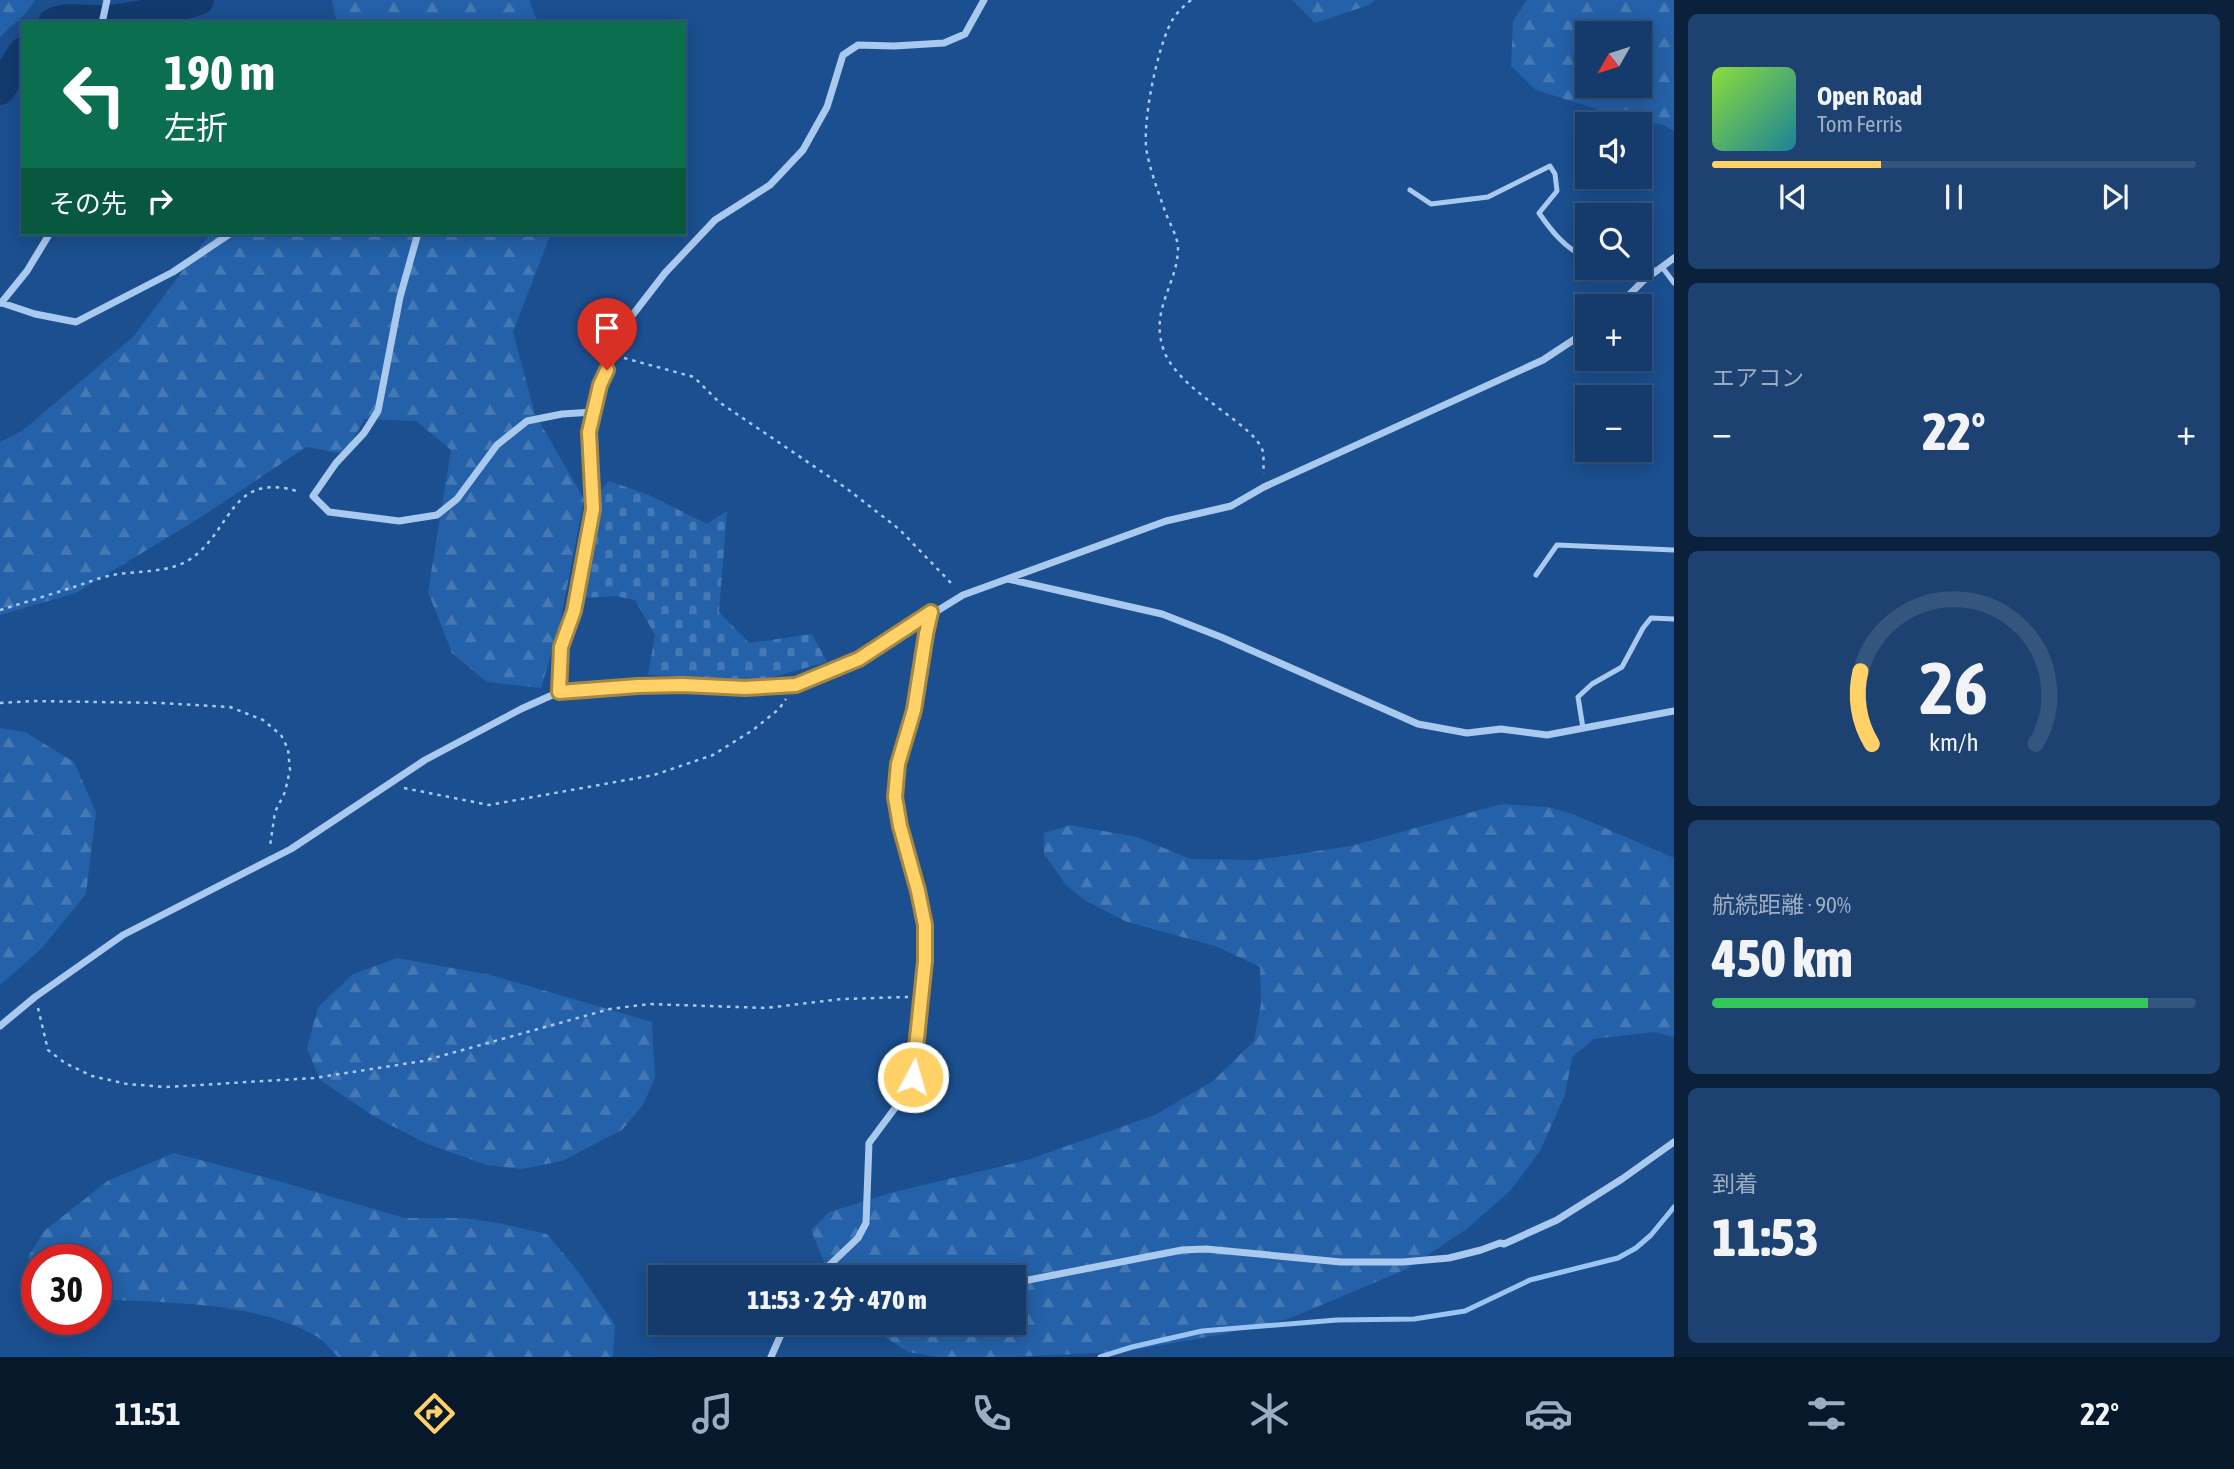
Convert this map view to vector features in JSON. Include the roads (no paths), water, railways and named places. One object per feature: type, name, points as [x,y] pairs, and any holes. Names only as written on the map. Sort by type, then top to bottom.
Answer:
[{"type":"street","points":[[102,21],[107,0]]},
{"type":"street","points":[[559,692],[561,647],[574,611],[593,509],[589,432],[600,385],[614,355],[621,330],[665,273],[715,220],[770,185],[803,150],[827,107],[843,55],[858,45],[944,43],[965,34],[984,0]]},
{"type":"street","points":[[49,235],[38,255],[1,303],[35,314],[76,322],[173,272],[228,235]]},
{"type":"street","points":[[417,235],[400,298],[378,411],[364,433],[336,463],[313,496],[329,512],[399,521],[437,515],[457,499],[497,445],[527,421],[562,414],[593,412]]},
{"type":"street","points":[[1630,294],[1674,258]]},
{"type":"street","points":[[0,1026],[35,997],[122,935],[291,849],[392,781],[449,747],[559,692],[638,686],[745,688],[796,685],[859,659],[931,612],[963,595],[1166,521],[1231,506],[1264,487],[1544,360],[1575,339]]},
{"type":"street","points":[[1008,578],[1162,614],[1222,637],[1418,724],[1467,733],[1501,729],[1547,734],[1674,711]]},
{"type":"street","points":[[830,1265],[858,1238],[866,1223],[869,1143],[904,1096],[913,1077],[925,961],[925,925],[895,797],[898,764],[914,710],[931,612]]},
{"type":"street","points":[[1026,1280],[1182,1250],[1206,1249],[1341,1262],[1403,1262],[1449,1258],[1504,1244],[1557,1220],[1622,1180],[1674,1142]]},
{"type":"street","points":[[771,1357],[781,1335]]},
{"type":"lane","points":[[1410,190],[1431,204],[1488,197],[1550,166],[1555,174],[1557,191],[1539,214],[1553,233],[1575,253]]},
{"type":"lane","points":[[1652,268],[1659,269],[1674,283]]},
{"type":"lane","points":[[1536,575],[1557,545],[1674,550]]},
{"type":"lane","points":[[1583,728],[1578,696],[1592,684],[1622,667],[1651,618],[1674,620]]},
{"type":"waterway","points":[[59,21],[127,18],[199,0]]},
{"type":"waterway","points":[[0,90],[21,55]]},
{"type":"waterway","points":[[1100,1357],[1202,1331],[1337,1320],[1414,1319],[1465,1311],[1530,1280],[1618,1258],[1651,1235],[1674,1207]]}]
